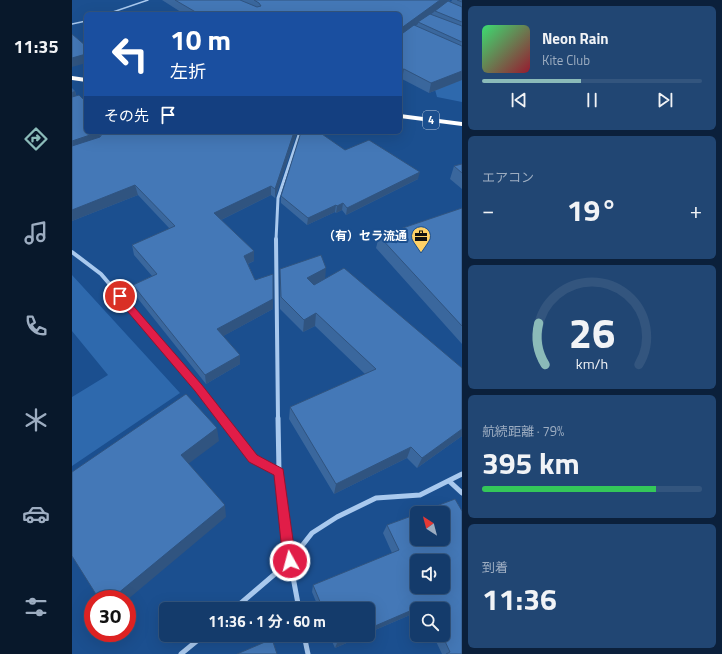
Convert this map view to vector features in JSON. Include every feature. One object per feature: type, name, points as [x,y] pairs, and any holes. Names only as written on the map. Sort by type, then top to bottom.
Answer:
[{"type":"highway","points":[[72,78],[84,80]]},
{"type":"highway","name":"4","points":[[402,116],[462,124]]},
{"type":"street","points":[[298,602],[290,561],[279,472],[275,252],[277,206],[280,191],[299,134]]},
{"type":"street","points":[[72,252],[101,274],[198,388],[253,458],[279,472]]},
{"type":"street","points":[[242,602],[290,561],[312,533],[337,517],[376,498],[420,495],[462,474]]},
{"type":"street","points":[[449,481],[462,493]]},
{"type":"street","points":[[182,654],[196,642]]},
{"type":"street","points":[[305,642],[308,654]]},
{"type":"lane","points":[[113,12],[148,0]]},
{"type":"lane","points":[[72,24],[84,21]]},
{"type":"shaded area","points":[[431,75],[462,76],[462,102],[437,97]]},
{"type":"shaded area","points":[[72,275],[180,393],[72,466],[72,397],[108,375],[72,331]]},
{"type":"building","points":[[175,0],[240,0],[257,7],[261,6],[254,0],[440,0],[402,28],[402,12],[196,12]]},
{"type":"building","points":[[448,1],[462,7],[462,22],[435,11]]},
{"type":"building","points":[[430,14],[462,26],[462,42],[418,22]]},
{"type":"building","points":[[414,25],[462,46],[462,71],[431,83],[404,69],[402,70],[403,33]]},
{"type":"building","points":[[72,34],[84,44],[84,55],[72,58]]},
{"type":"building","points":[[79,95],[84,100],[84,134],[93,134],[72,141],[72,97]]},
{"type":"building","points":[[102,134],[293,134],[275,189],[271,186],[214,213],[254,251],[244,256],[255,280],[273,274],[273,299],[217,329],[240,355],[205,375],[133,285],[157,274],[132,245],[175,226],[135,185],[72,210],[72,146],[100,137]]},
{"type":"building","points":[[300,134],[322,134],[345,150],[369,140],[420,172],[347,208],[343,203],[308,218],[281,196]]},
{"type":"building","points":[[462,164],[462,173],[454,166]]},
{"type":"building","points":[[462,208],[462,326],[379,236]]},
{"type":"building","points":[[321,255],[326,268],[307,278],[314,285],[344,268],[462,368],[462,429],[422,458],[411,447],[336,484],[290,407],[376,369],[316,313],[304,320],[281,297],[280,269]]},
{"type":"building","points":[[186,394],[217,428],[181,455],[225,505],[122,590],[93,590],[72,556],[72,472]]},
{"type":"building","points":[[455,499],[462,511],[462,654],[446,654],[450,652],[445,642],[450,642],[450,602],[410,602],[410,611],[375,626],[375,602],[320,602],[313,585],[399,550],[387,525],[410,517],[410,546],[450,546],[450,506],[436,506]]},
{"type":"building","points":[[265,642],[273,642],[277,654],[237,654]]},
{"type":"place","name":"（有）セラ流通","points":[[421,253]]},
{"type":"route","points":[[120,296],[198,388],[253,458],[279,472],[290,561]]}]
